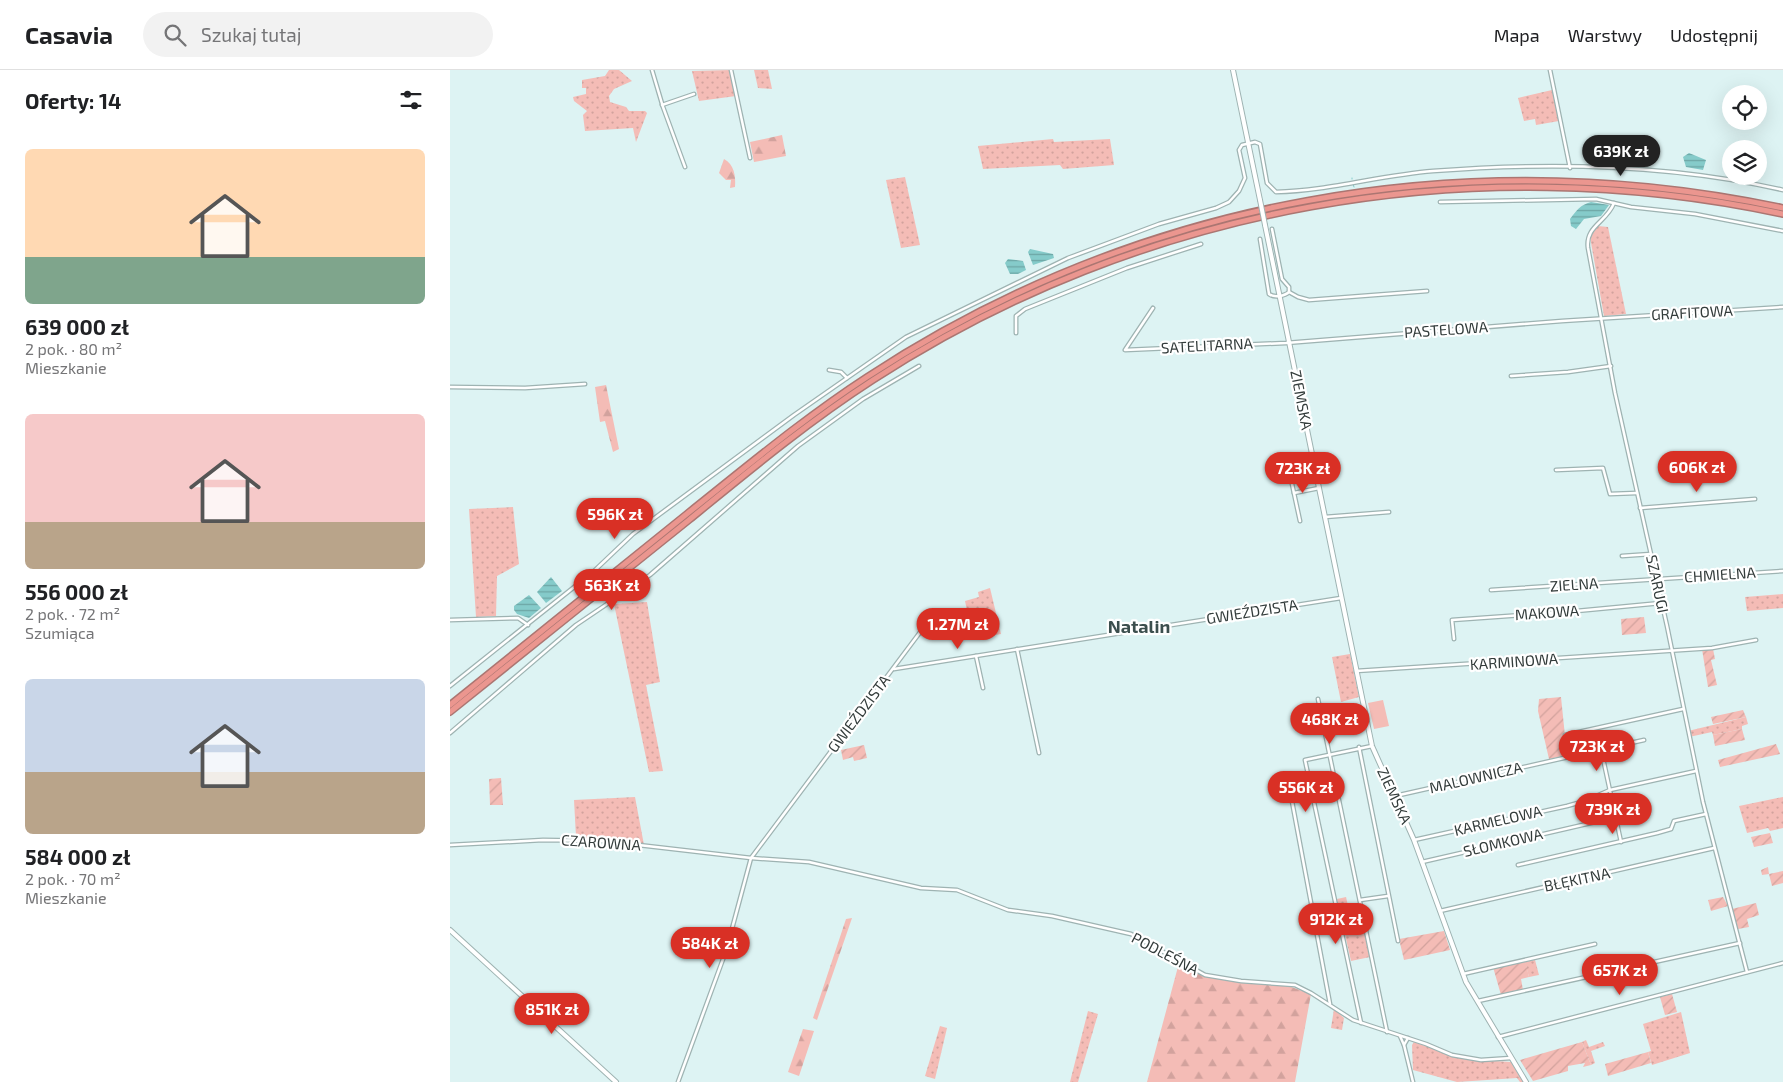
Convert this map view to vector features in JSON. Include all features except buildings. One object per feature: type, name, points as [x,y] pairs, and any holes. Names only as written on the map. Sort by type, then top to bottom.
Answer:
[{"type":"highway","points":[[450,712],[811,416],[862,380],[925,341],[1045,280],[1091,261],[1182,230],[1257,210],[1326,197],[1412,185],[1481,180],[1578,181],[1642,186],[1720,196],[1783,208]]},
{"type":"highway","points":[[671,530],[820,416],[920,351],[983,316],[1049,286],[1123,256],[1191,234],[1250,219],[1338,202],[1408,192],[1487,187],[1558,187],[1623,190],[1699,199],[1783,214]]},
{"type":"highway","points":[[450,706],[622,570]]},
{"type":"street","points":[[652,70],[662,105],[685,167]]},
{"type":"street","points":[[731,70],[750,158]]},
{"type":"street","name":"ZIEMSKA","points":[[1233,70],[1372,746],[1414,840],[1462,974],[1526,1082]]},
{"type":"street","points":[[1550,70],[1570,168]]},
{"type":"street","points":[[662,105],[694,94]]},
{"type":"street","points":[[450,686],[593,572],[633,534],[906,337],[1028,276],[1087,251],[1159,224],[1226,204],[1236,196],[1244,182],[1246,171],[1239,149],[1248,143],[1257,142],[1261,146],[1267,184],[1276,192],[1433,171],[1525,166],[1627,168],[1698,175],[1783,190]]},
{"type":"street","points":[[1440,202],[1574,199],[1694,214],[1783,231]]},
{"type":"street","name":"SZARUGI","points":[[1614,203],[1608,216],[1590,230],[1587,239],[1601,318],[1696,771],[1747,972]]},
{"type":"street","points":[[1272,229],[1282,279],[1289,287],[1289,292]]},
{"type":"street","points":[[1260,240],[1269,294],[1280,296],[1289,292]]},
{"type":"street","points":[[1016,333],[1016,316],[1025,309],[1127,268],[1201,244]]},
{"type":"street","points":[[1289,292],[1309,300],[1426,291]]},
{"type":"street","name":"GRAFITOWA","points":[[1601,318],[1783,307]]},
{"type":"street","name":"SATELITARNA","points":[[1153,308],[1125,350],[1290,342]]},
{"type":"street","name":"PASTELOWA","points":[[1290,342],[1601,318]]},
{"type":"street","points":[[450,733],[576,625],[650,575],[798,446],[863,399],[919,366]]},
{"type":"street","points":[[1511,376],[1568,372],[1611,366]]},
{"type":"street","points":[[829,370],[842,372],[847,378]]},
{"type":"street","points":[[450,387],[524,388],[585,384]]},
{"type":"street","points":[[1556,470],[1603,468],[1606,472],[1610,494],[1637,493]]},
{"type":"street","points":[[1289,470],[1300,521]]},
{"type":"street","points":[[1294,493],[1319,488]]},
{"type":"street","points":[[1640,508],[1755,499]]},
{"type":"street","points":[[1325,516],[1389,512]]},
{"type":"street","points":[[1622,556],[1651,554]]},
{"type":"street","name":"CHMIELNA","points":[[1657,580],[1783,571]]},
{"type":"street","name":"ZIELNA","points":[[1491,590],[1657,580]]},
{"type":"street","name":"GWIEŹDZISTA","points":[[751,858],[892,670],[1342,598]]},
{"type":"street","name":"MAKOWA","points":[[1454,639],[1452,620],[1661,603]]},
{"type":"street","points":[[450,620],[518,618],[528,625]]},
{"type":"street","points":[[892,670],[921,630]]},
{"type":"street","name":"KARMINOWA","points":[[1356,671],[1719,648],[1756,640]]},
{"type":"street","points":[[1017,649],[1039,753]]},
{"type":"street","points":[[976,656],[983,688]]},
{"type":"street","points":[[1318,699],[1387,1032]]},
{"type":"street","points":[[1565,736],[1684,709]]},
{"type":"street","name":"MALOWNICZA","points":[[1395,796],[1644,740]]},
{"type":"street","points":[[1361,1023],[1305,760],[1359,747],[1372,746]]},
{"type":"street","points":[[1359,747],[1398,941]]},
{"type":"street","points":[[1601,749],[1621,842]]},
{"type":"street","name":"KARMELOWA","points":[[1414,840],[1566,806],[1610,790],[1696,771]]},
{"type":"street","points":[[1291,796],[1330,1004]]},
{"type":"street","name":"SŁOMKOWA","points":[[1422,862],[1643,810]]},
{"type":"street","points":[[1518,865],[1671,829],[1674,821],[1706,814]]},
{"type":"street","name":"CZAROWNA","points":[[450,845],[577,839],[751,858]]},
{"type":"street","name":"BŁĘKITNA","points":[[1440,911],[1714,848]]},
{"type":"street","points":[[678,1082],[726,951],[751,858]]},
{"type":"street","name":"PODLEŚNA","points":[[751,858],[809,862],[921,888],[957,890],[1008,910],[1052,916],[1131,934],[1205,975],[1241,981],[1295,986],[1330,1004],[1347,1017],[1361,1023],[1461,1057],[1491,1060],[1511,1058]]},
{"type":"street","points":[[1360,900],[1388,896]]},
{"type":"street","points":[[450,930],[616,1082]]},
{"type":"street","points":[[1477,1002],[1740,943]]},
{"type":"street","points":[[1462,974],[1595,944]]},
{"type":"street","points":[[1498,1037],[1783,963]]},
{"type":"street","points":[[1400,1036],[1413,1082]]},
{"type":"street","points":[[1404,1045],[1408,1038]]},
{"type":"green space","points":[[609,70],[619,70],[632,81],[614,89],[609,96],[610,102],[626,107],[629,111],[645,111],[647,113],[636,142],[633,128],[585,131],[583,115],[587,111],[574,101],[573,97],[586,94],[586,88],[582,88],[582,80],[605,76]]},
{"type":"green space","points":[[731,70],[736,96],[699,101],[692,71]]},
{"type":"green space","points":[[754,70],[768,70],[772,89],[758,88]]},
{"type":"green space","points":[[1552,90],[1559,121],[1536,125],[1535,119],[1524,121],[1518,98]]},
{"type":"green space","points":[[782,135],[786,156],[754,162],[750,142]]},
{"type":"green space","points":[[1053,139],[1054,142],[1110,139],[1114,165],[1063,169],[1060,165],[983,169],[978,146]]},
{"type":"green space","points":[[724,159],[734,171],[735,187],[730,188],[731,180],[726,180],[719,173]]},
{"type":"green space","points":[[905,177],[920,245],[901,248],[886,180]]},
{"type":"green space","points":[[1522,182],[1669,191],[1775,208],[1775,210],[1640,191],[1507,186],[1440,189],[1374,196],[1240,219],[1239,217],[1294,205],[1405,188]]},
{"type":"green space","points":[[1598,226],[1608,227],[1626,314],[1604,316],[1590,237]]},
{"type":"green space","points":[[1195,229],[1196,231],[1109,260],[1025,295],[944,336],[865,383],[450,710],[450,707],[748,468],[813,418],[880,371],[951,329],[1010,299],[1071,273]]},
{"type":"green space","points":[[606,385],[619,449],[613,452],[605,421],[600,422],[595,387]]},
{"type":"green space","points":[[513,507],[519,564],[497,576],[496,616],[476,617],[469,509]]},
{"type":"green space","points":[[990,588],[1001,634],[973,639],[965,601],[979,597],[978,592]]},
{"type":"green space","points":[[1783,594],[1783,608],[1747,611],[1745,597]]},
{"type":"green space","points":[[647,602],[660,682],[646,685],[663,771],[649,772],[614,604]]},
{"type":"green space","points":[[1644,617],[1646,633],[1622,635],[1621,619]]},
{"type":"green space","points":[[1702,649],[1713,649],[1715,659],[1711,660],[1717,685],[1708,687]]},
{"type":"green space","points":[[1350,654],[1359,697],[1341,702],[1332,657]]},
{"type":"green space","points":[[1561,697],[1565,736],[1592,731],[1596,748],[1549,759],[1538,711],[1539,699]]},
{"type":"green space","points":[[1383,700],[1389,726],[1374,729],[1368,703]]},
{"type":"green space","points":[[1743,710],[1746,717],[1713,724],[1711,717]]},
{"type":"green space","points":[[1746,717],[1748,724],[1742,726],[1742,729],[1713,735],[1712,732],[1689,737],[1688,731]]},
{"type":"green space","points":[[1742,729],[1745,740],[1715,746],[1713,735]]},
{"type":"green space","points":[[1776,744],[1780,754],[1720,767],[1718,760]]},
{"type":"green space","points":[[864,745],[867,758],[854,761],[853,757],[843,760],[841,750]]},
{"type":"green space","points":[[501,778],[503,805],[490,805],[489,779]]},
{"type":"green space","points":[[635,797],[644,845],[576,837],[574,800]]},
{"type":"green space","points":[[1783,797],[1783,828],[1770,831],[1768,828],[1747,833],[1739,806]]},
{"type":"green space","points":[[1770,833],[1773,843],[1754,847],[1751,837]]},
{"type":"green space","points":[[1768,867],[1769,874],[1762,875],[1761,870]]},
{"type":"green space","points":[[1783,871],[1783,883],[1772,886],[1769,874]]},
{"type":"green space","points":[[1346,897],[1353,928],[1363,926],[1370,957],[1351,961],[1337,899]]},
{"type":"green space","points":[[1723,897],[1728,906],[1711,911],[1708,900]]},
{"type":"green space","points":[[1756,903],[1759,915],[1747,919],[1749,927],[1738,929],[1732,909]]},
{"type":"green space","points":[[852,918],[817,1020],[813,1018],[846,919]]},
{"type":"green space","points":[[1444,931],[1450,950],[1404,960],[1399,939]]},
{"type":"green space","points":[[1525,960],[1529,977],[1521,979],[1523,990],[1501,995],[1493,967]]},
{"type":"green space","points":[[1535,960],[1539,975],[1529,977],[1525,962]]},
{"type":"green space","points":[[1179,963],[1214,978],[1286,985],[1311,994],[1295,1082],[1147,1082]]},
{"type":"green space","points":[[1672,994],[1677,1012],[1665,1015],[1660,997]]},
{"type":"green space","points":[[1334,1009],[1344,1018],[1342,1030],[1331,1028]]},
{"type":"green space","points":[[1088,1011],[1098,1014],[1078,1082],[1070,1082]]},
{"type":"green space","points":[[1681,1012],[1690,1053],[1652,1065],[1648,1052],[1651,1051],[1643,1024]]},
{"type":"green space","points":[[940,1026],[947,1028],[935,1079],[925,1076]]},
{"type":"green space","points":[[803,1029],[814,1031],[799,1076],[788,1072]]},
{"type":"green space","points":[[1586,1040],[1589,1047],[1603,1042],[1605,1046],[1591,1051],[1595,1063],[1591,1065],[1582,1042]]},
{"type":"green space","points":[[1414,1042],[1462,1059],[1511,1062],[1523,1082],[1520,1082],[1517,1078],[1457,1082],[1413,1070],[1412,1045]]},
{"type":"green space","points":[[1582,1042],[1591,1065],[1583,1067],[1585,1063],[1568,1066],[1568,1071],[1533,1081],[1520,1060]]},
{"type":"green space","points":[[1648,1052],[1651,1063],[1608,1076],[1605,1064]]},
{"type":"water","points":[[1689,153],[1706,160],[1703,170],[1686,167],[1683,157]]},
{"type":"water","points":[[1591,202],[1609,205],[1601,216],[1584,219],[1576,229],[1571,226],[1570,219],[1575,213],[1581,206]]},
{"type":"water","points":[[1030,249],[1053,254],[1054,258],[1033,265],[1028,252]]},
{"type":"water","points":[[1008,259],[1023,261],[1026,270],[1018,274],[1010,274],[1005,263]]},
{"type":"water","points":[[551,577],[562,591],[546,603],[537,592]]},
{"type":"water","points":[[529,595],[541,608],[529,618],[517,614],[514,606]]},
{"type":"district","name":"Natalin","points":[[1139,627]]}]
